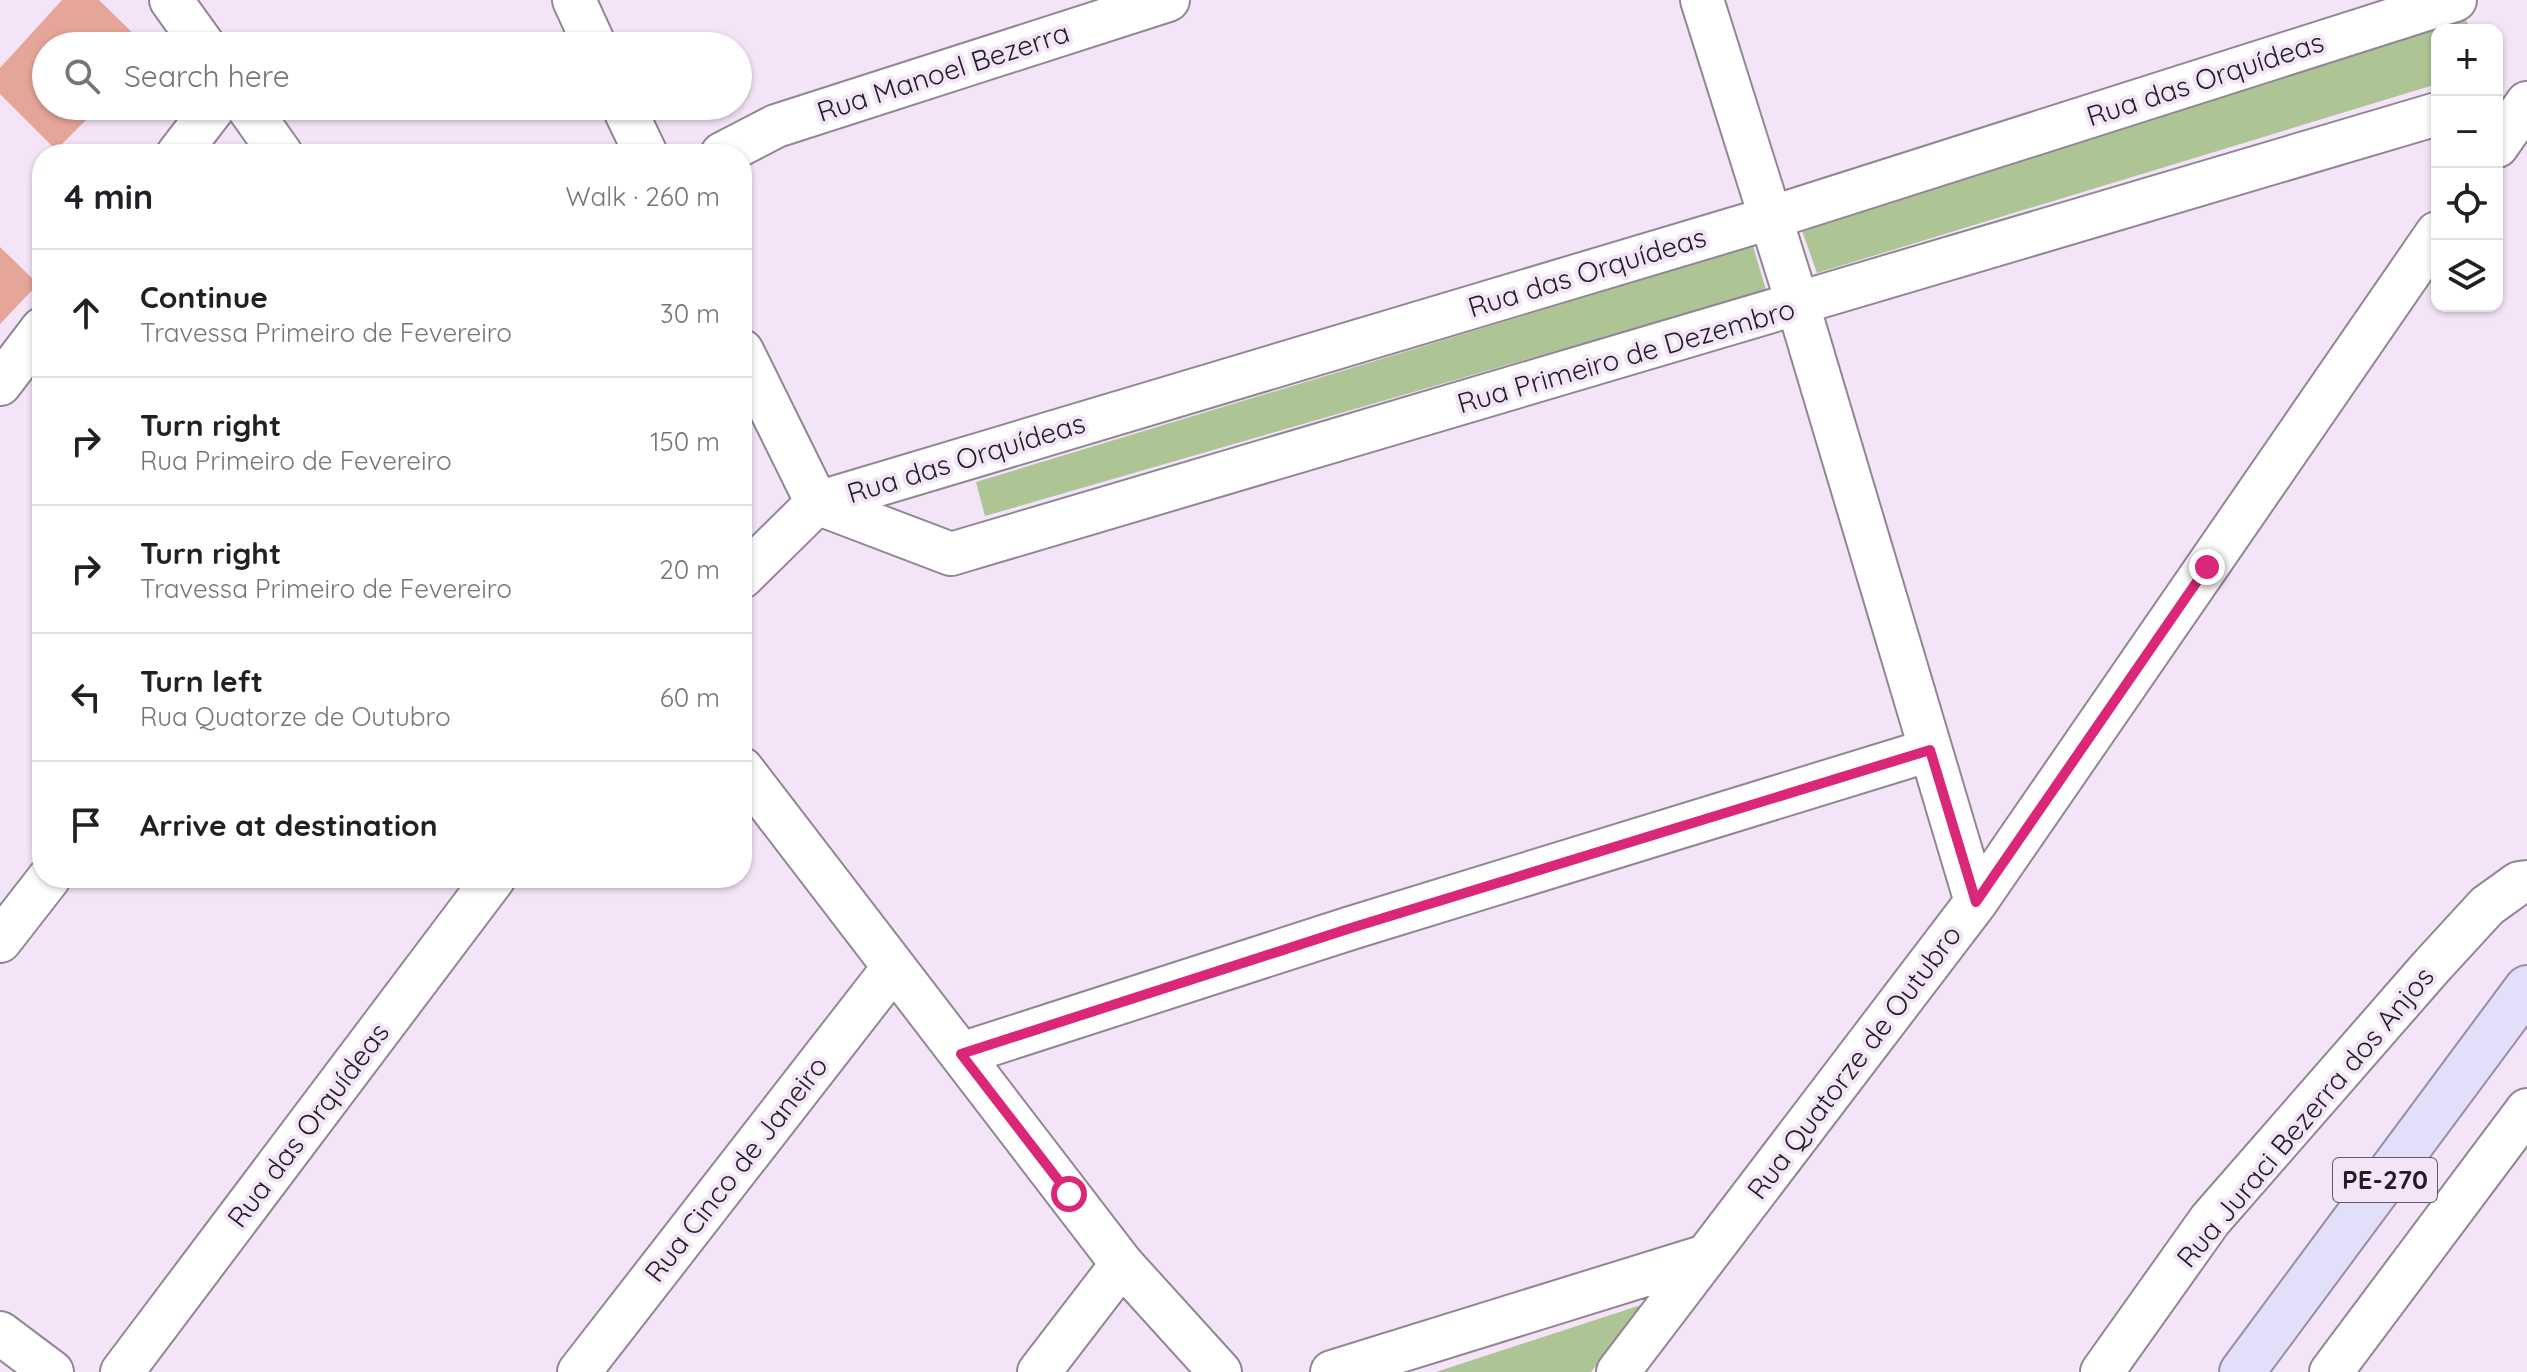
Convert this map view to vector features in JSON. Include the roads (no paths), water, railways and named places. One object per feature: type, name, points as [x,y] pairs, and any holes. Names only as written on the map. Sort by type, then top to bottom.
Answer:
[{"type":"main road","name":"PE-270","points":[[2242,1372],[2527,988]]},
{"type":"street","points":[[171,0],[194,32]]},
{"type":"street","points":[[574,0],[589,32]]},
{"type":"street","name":"Rua Manoel Bezerra","points":[[741,144],[776,126],[1168,0]]},
{"type":"street","points":[[1702,0],[1798,305],[1976,902]]},
{"type":"street","name":"Rua das Orquídeas","points":[[752,567],[817,503],[1770,218],[2455,0]]},
{"type":"street","points":[[2503,94],[2527,87]]},
{"type":"street","points":[[2503,137],[2527,103]]},
{"type":"street","name":"Rua Primeiro de Dezembro","points":[[817,503],[951,554],[2431,116]]},
{"type":"street","points":[[186,144],[204,120]]},
{"type":"street","points":[[257,120],[274,144]]},
{"type":"street","points":[[630,120],[641,144]]},
{"type":"street","name":"Rua Quatorze de Outubro","points":[[1618,1372],[1976,902],[2432,240]]},
{"type":"street","points":[[0,384],[32,342]]},
{"type":"street","points":[[752,371],[817,503]]},
{"type":"street","points":[[961,1054],[1366,923],[1930,750]]},
{"type":"street","points":[[752,782],[1122,1264],[1220,1372]]},
{"type":"street","name":"Rua Juraci Bezerra dos Anjos","points":[[2102,1372],[2221,1208],[2487,906],[2519,883],[2527,882]]},
{"type":"street","points":[[0,941],[41,888]]},
{"type":"street","name":"Rua das Orquídeas","points":[[122,1372],[486,888]]},
{"type":"street","name":"Rua Cinco de Janeiro","points":[[579,1372],[894,967]]},
{"type":"street","points":[[2331,1372],[2527,1110]]},
{"type":"street","points":[[1332,1372],[1706,1256]]},
{"type":"street","points":[[1039,1372],[1122,1264]]},
{"type":"street","points":[[0,1333],[52,1372]]}]
